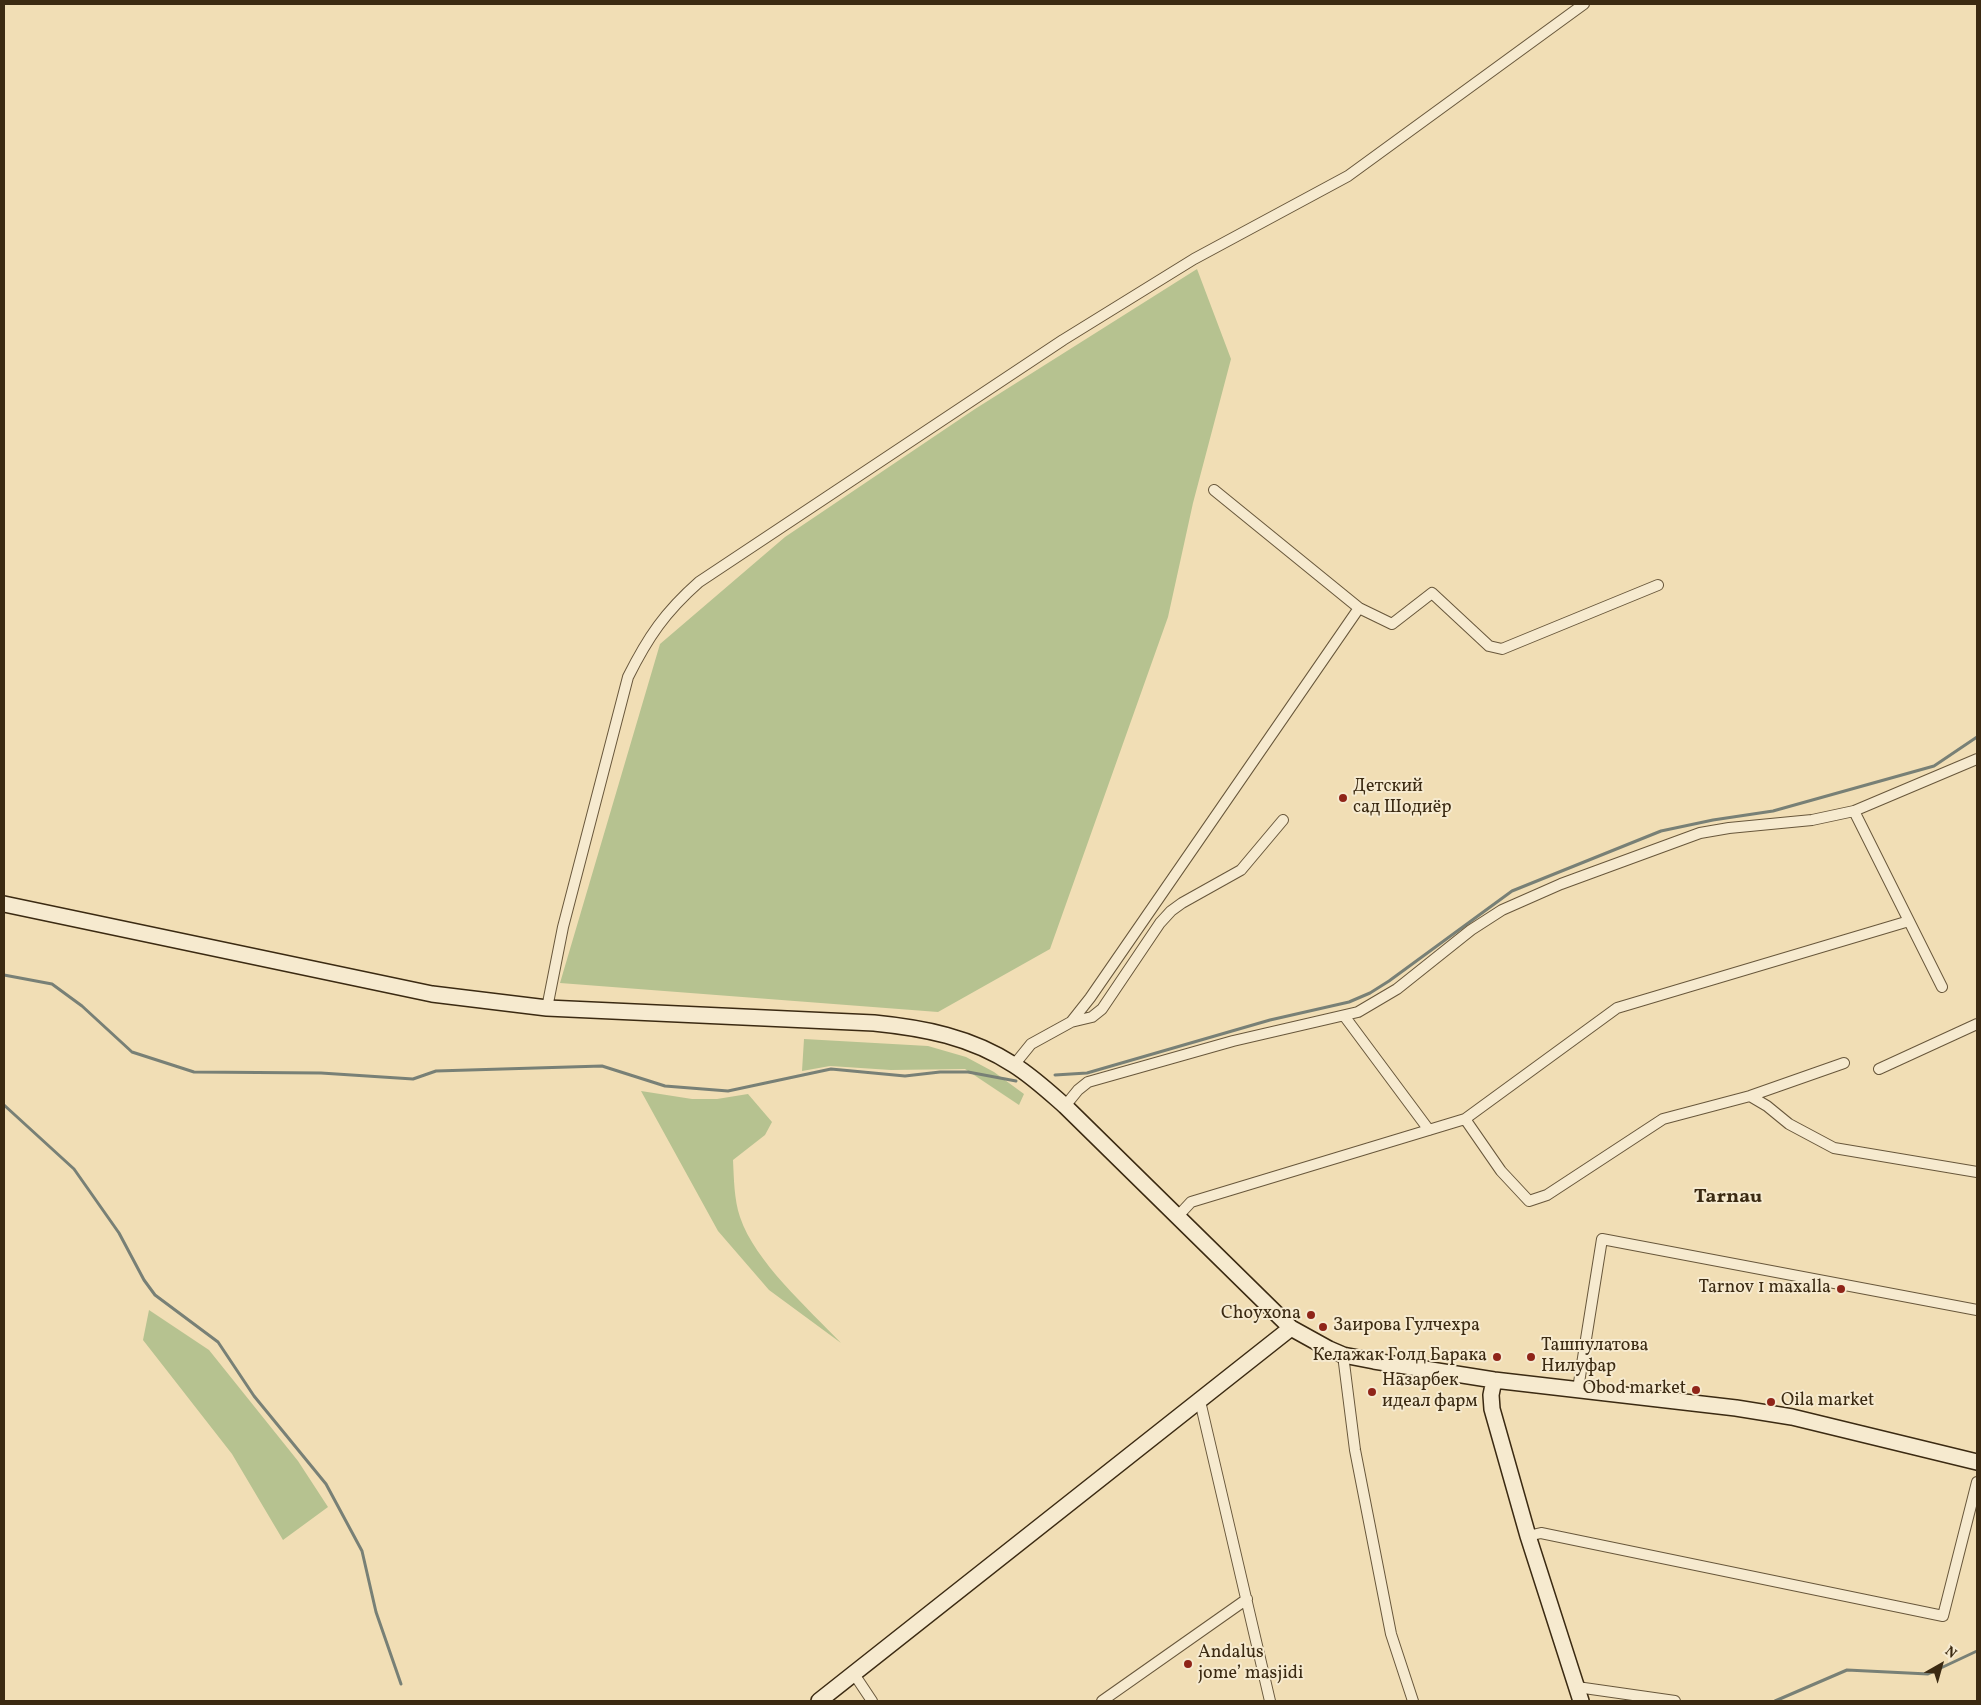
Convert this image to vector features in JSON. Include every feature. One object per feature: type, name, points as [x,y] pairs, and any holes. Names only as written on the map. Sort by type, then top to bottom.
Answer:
[{"type":"main road","points":[[4,904],[432,994],[547,1008],[874,1023],[912,1027],[950,1035],[973,1043],[1014,1065],[1065,1106],[1291,1328],[1316,1343],[1343,1355],[1494,1380],[1736,1408],[1792,1417],[1977,1462]]},
{"type":"main road","points":[[819,1701],[1291,1328]]},
{"type":"main road","points":[[1494,1380],[1491,1395],[1492,1409],[1528,1536],[1579,1694]]},
{"type":"street","points":[[547,1008],[563,927],[628,677],[643,646],[659,622],[676,602],[699,582],[1063,340],[1194,260],[1348,176],[1584,4]]},
{"type":"street","points":[[1214,490],[1359,608],[1392,624],[1432,593],[1489,646],[1502,649],[1658,585]]},
{"type":"street","points":[[1071,1022],[1090,998],[1359,608]]},
{"type":"street","points":[[1065,1106],[1078,1090],[1088,1082],[1233,1041],[1345,1017],[1371,1006],[1397,989],[1471,930],[1502,910],[1560,884],[1700,833],[1729,828],[1812,820],[1854,810],[1977,759]]},
{"type":"street","points":[[1854,810],[1942,987]]},
{"type":"street","points":[[1014,1065],[1031,1044],[1071,1022],[1092,1017],[1102,1009],[1160,923],[1171,911],[1241,870],[1283,820]]},
{"type":"street","points":[[1178,1216],[1191,1202],[1465,1120],[1617,1008],[1909,921]]},
{"type":"street","points":[[1345,1017],[1429,1130]]},
{"type":"street","points":[[1879,1069],[1977,1024]]},
{"type":"street","points":[[1465,1120],[1501,1172],[1529,1201],[1547,1195],[1662,1119],[1750,1096],[1844,1063]]},
{"type":"street","points":[[1750,1096],[1767,1106],[1789,1124],[1834,1148],[1977,1172]]},
{"type":"street","points":[[1578,1389],[1602,1239],[1977,1310]]},
{"type":"street","points":[[1343,1355],[1355,1450],[1391,1634],[1413,1701]]},
{"type":"street","points":[[1200,1401],[1270,1701]]},
{"type":"street","points":[[1528,1536],[1541,1533],[1943,1616],[1977,1482]]},
{"type":"street","points":[[1102,1701],[1247,1599]]},
{"type":"street","points":[[854,1674],[872,1701]]},
{"type":"street","points":[[1579,1694],[1675,1701]]},
{"type":"green space","points":[[1197,269],[1231,359],[1193,503],[1168,617],[1050,949],[938,1012],[560,983],[660,644],[785,537],[975,409]]},
{"type":"green space","points":[[804,1039],[928,1046],[966,1057],[994,1072],[1024,1094],[1019,1105],[965,1069],[891,1070],[830,1066],[802,1071]]},
{"type":"green space","points":[[641,1091],[692,1099],[717,1099],[748,1094],[772,1122],[765,1135],[733,1160],[735,1196],[740,1217],[757,1251],[798,1300],[841,1343],[769,1290],[718,1231]]},
{"type":"green space","points":[[149,1310],[209,1350],[298,1461],[328,1507],[283,1540],[232,1454],[143,1340]]},
{"type":"waterway","points":[[1055,1075],[1087,1073],[1270,1020],[1349,1002],[1370,993],[1389,981],[1512,891],[1661,831],[1713,820],[1773,811],[1934,766],[1977,737]]},
{"type":"waterway","points":[[4,975],[52,984],[82,1006],[132,1052],[194,1072],[321,1073],[413,1079],[436,1071],[602,1066],[665,1086],[728,1091],[831,1069],[905,1076],[940,1072],[968,1072],[1016,1081]]},
{"type":"waterway","points":[[4,1105],[74,1169],[119,1233],[144,1280],[155,1295],[218,1342],[254,1396],[326,1484],[362,1551],[376,1612],[401,1684]]},
{"type":"waterway","points":[[1775,1701],[1847,1670],[1928,1674],[1977,1651]]},
{"type":"place","name":"Детский сад Шодиёр","points":[[1343,798]]},
{"type":"place","name":"Tarnov 1 maxalla","points":[[1841,1289]]},
{"type":"place","name":"Choyxona","points":[[1311,1315]]},
{"type":"place","name":"Заирова Гулчехра","points":[[1323,1327]]},
{"type":"place","name":"Келажак Голд Барака","points":[[1497,1357]]},
{"type":"place","name":"Ташпулатова Нилуфар","points":[[1531,1357]]},
{"type":"place","name":"Obod market","points":[[1696,1390]]},
{"type":"place","name":"Назарбек идеал фарм","points":[[1372,1392]]},
{"type":"place","name":"Oila market","points":[[1771,1402]]},
{"type":"place","name":"Andalus jome’ masjidi","points":[[1188,1664]]},
{"type":"district","name":"Tarnau","points":[[1728,1198]]}]
